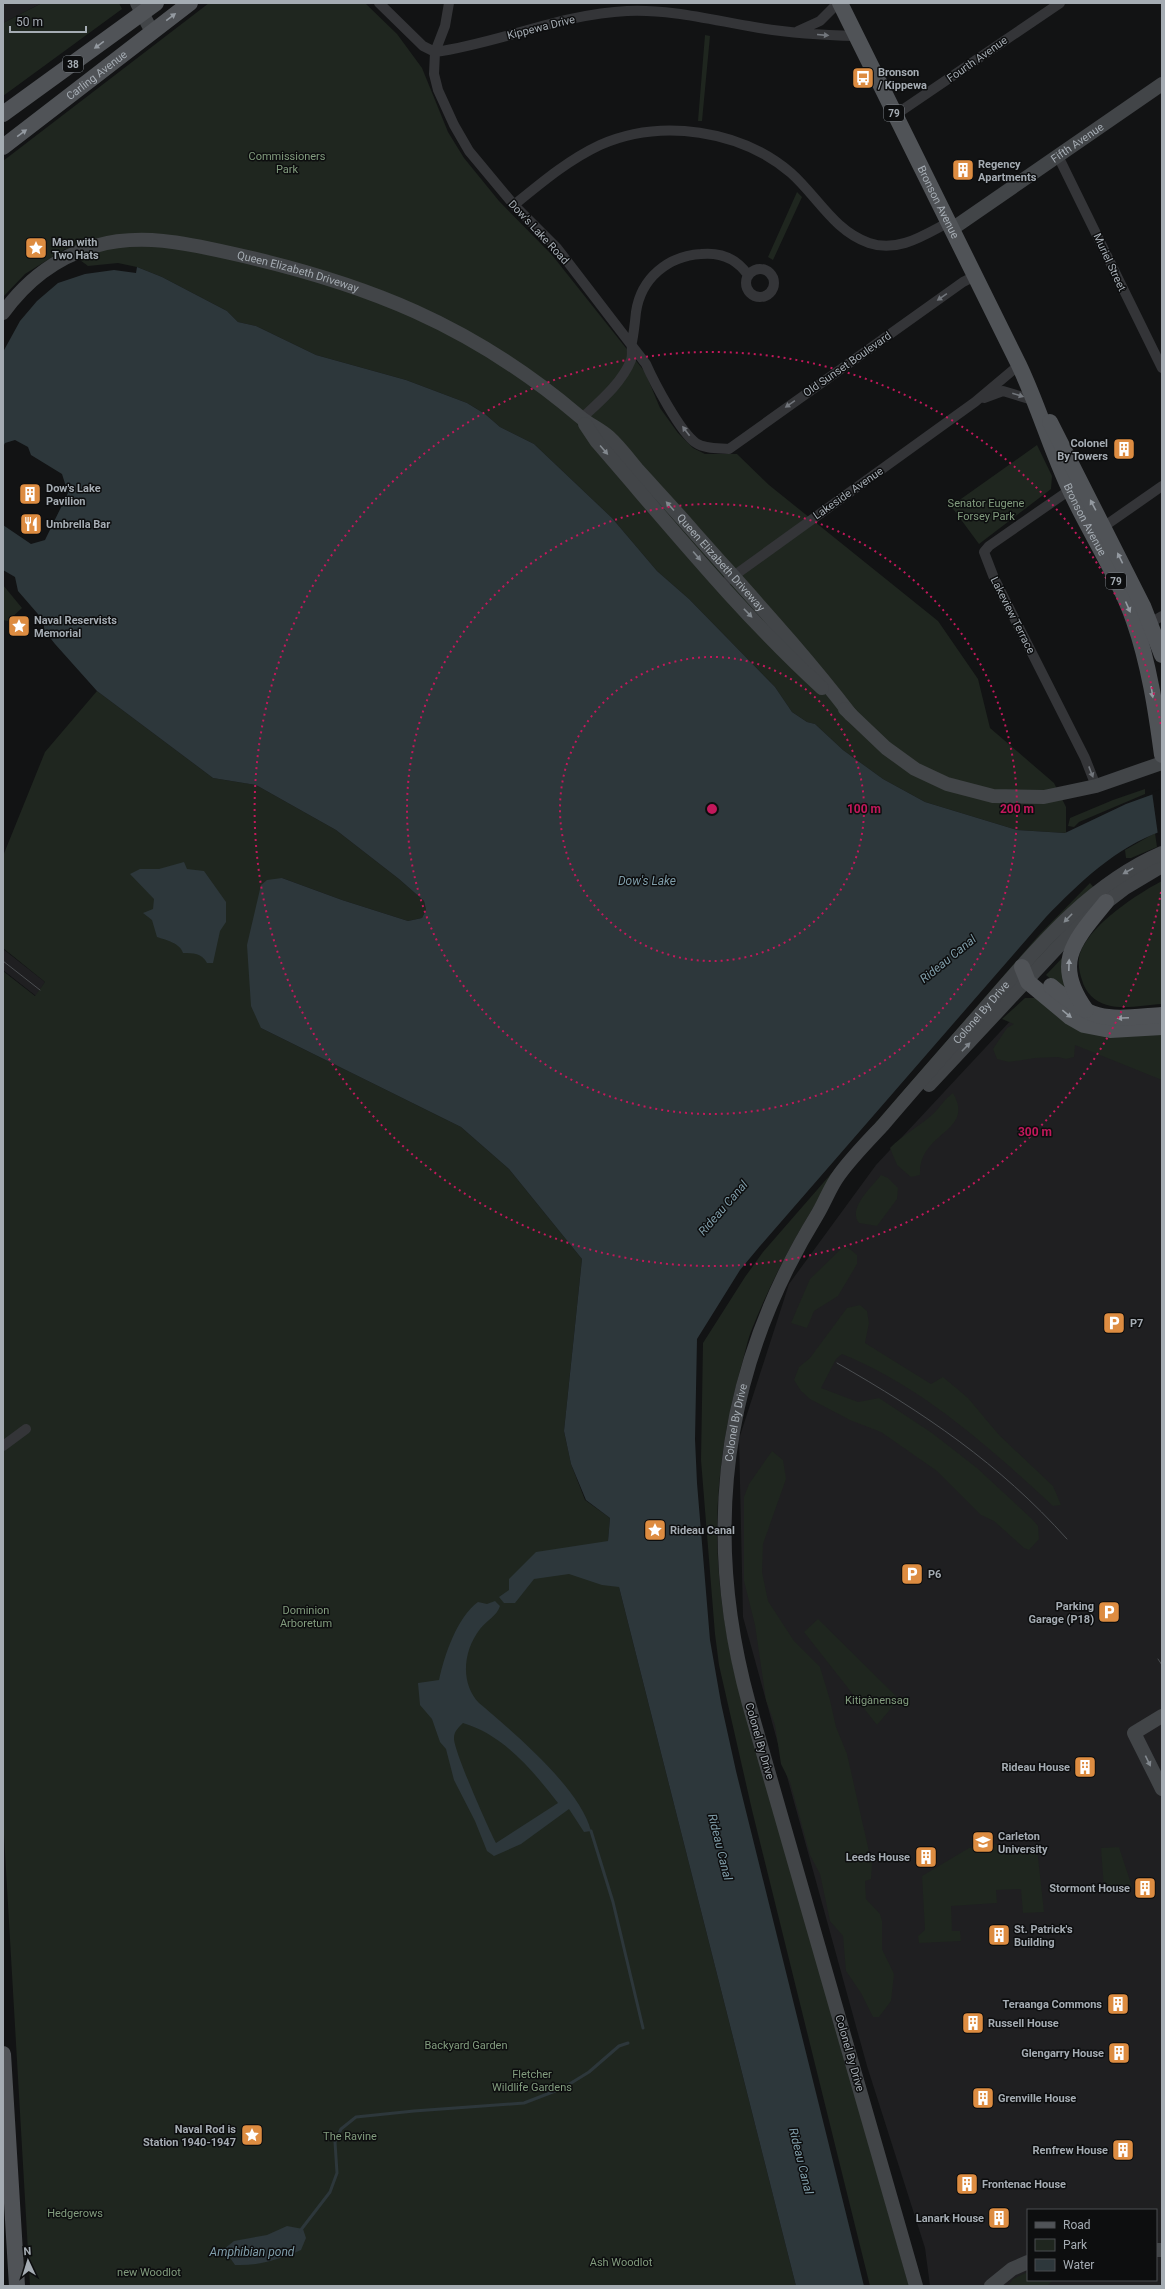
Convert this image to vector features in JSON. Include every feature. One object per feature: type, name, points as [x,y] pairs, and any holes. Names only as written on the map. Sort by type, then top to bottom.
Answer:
[{"type":"main road","name":"Carling Avenue","points":[[3,114],[139,8],[156,3]]},
{"type":"main road","name":"Carling Avenue","points":[[3,148],[190,3]]},
{"type":"main road","name":"Bronson Avenue","points":[[840,3],[1019,364],[1036,401],[1046,435],[1075,486],[1098,531],[1137,629],[1149,674],[1161,749]]},
{"type":"main road","points":[[139,8],[152,32]]},
{"type":"main road","name":"Fifth Avenue","points":[[950,225],[1058,156],[1162,84]]},
{"type":"main road","name":"Queen Elizabeth Driveway","points":[[3,313],[32,280],[60,261],[95,246],[117,241],[142,239],[200,246],[326,277],[376,294],[425,314],[462,333],[542,385],[582,418],[609,437],[812,664],[851,715]]},
{"type":"main road","name":"Queen Elizabeth Driveway","points":[[582,418],[597,442],[722,585],[799,667],[886,748],[915,769],[947,784],[993,796],[1044,797],[1096,786],[1159,766]]},
{"type":"main road","name":"Bronson Avenue","points":[[1098,531],[1156,620],[1162,655]]},
{"type":"main road","name":"Colonel By Drive","points":[[1028,974],[1084,902],[1096,891],[1122,874],[1162,853]]},
{"type":"main road","name":"Colonel By Drive","points":[[916,2286],[743,1683],[730,1620],[725,1574],[724,1524],[728,1462],[737,1409],[751,1355],[782,1275],[827,1200],[832,1186],[840,1174],[1028,974],[1082,921],[1136,880],[1162,866]]},
{"type":"main road","points":[[1088,1013],[1072,988],[1068,974],[1069,959],[1075,941],[1106,902]]},
{"type":"main road","points":[[1028,974],[1088,1013],[1113,1018],[1162,1015]]},
{"type":"main road","points":[[1028,974],[1070,1017],[1089,1026],[1110,1030],[1162,1027]]},
{"type":"main road","points":[[1159,1718],[1134,1733],[1162,1789]]},
{"type":"main road","points":[[3,2054],[17,2286]]},
{"type":"main road","points":[[991,2286],[1012,2269],[1027,2262]]},
{"type":"street","points":[[379,3],[424,46],[435,52],[445,26],[449,3]]},
{"type":"street","name":"Kippewa Drive","points":[[790,32],[803,30],[820,21],[840,3]]},
{"type":"street","name":"Fourth Avenue","points":[[895,115],[1060,3]]},
{"type":"street","name":"Kippewa Drive","points":[[435,52],[462,48],[564,19],[627,11],[682,14],[790,32],[856,36]]},
{"type":"street","name":"Dow's Lake Road","points":[[435,52],[435,79],[454,125],[469,152],[514,205],[558,248],[646,364],[653,382],[688,434],[696,443],[719,448]]},
{"type":"street","points":[[514,205],[559,169],[602,144],[653,130],[709,134],[750,147],[785,168],[803,184],[834,221],[847,231],[870,243],[896,245],[909,242],[950,225]]},
{"type":"street","name":"Muriel Street","points":[[1058,156],[1162,368]]},
{"type":"street","points":[[582,418],[606,395],[622,375],[631,359],[636,311],[644,287],[655,273],[673,260],[689,255],[719,254],[740,263],[748,275]]},
{"type":"street","name":"Old Sunset Boulevard","points":[[719,448],[729,448],[963,282],[975,276]]},
{"type":"street","name":"Lakeside Avenue","points":[[722,585],[975,402],[1019,364]]},
{"type":"street","name":"Lakeside Avenue","points":[[975,402],[998,391],[1003,391],[1036,401]]},
{"type":"street","name":"Lakeview Terrace","points":[[1075,486],[989,546],[984,552],[997,584],[1085,758],[1096,786]]},
{"type":"street","points":[[1098,531],[1162,486]]},
{"type":"street","points":[[3,1446],[26,1429]]},
{"type":"shaded area","points":[[3,3],[42,3],[3,23]]},
{"type":"shaded area","points":[[3,949],[45,982],[36,996],[3,970]]},
{"type":"shaded area","name":"Carleton University","points":[[1027,1003],[1162,1067],[1162,2286],[930,2286],[925,2248],[867,2066],[743,1617],[739,1439],[789,1284],[876,1165]]},
{"type":"green space","points":[[42,3],[119,3],[122,9],[3,96],[3,23]]},
{"type":"green space","name":"Commissioners Park","points":[[209,3],[365,3],[397,34],[422,68],[448,132],[464,158],[499,201],[552,255],[645,372],[660,408],[678,433],[693,448],[705,454],[737,454],[769,485],[938,621],[978,679],[990,728],[1054,783],[1066,807],[1066,833],[1017,830],[925,802],[883,779],[843,750],[815,724],[807,722],[792,712],[775,687],[689,599],[657,571],[612,518],[534,444],[500,427],[485,414],[467,403],[406,380],[316,355],[256,326],[238,322],[227,311],[162,277],[137,267],[118,263],[88,266],[65,249],[25,274],[3,297],[3,161]]},
{"type":"green space","points":[[705,35],[710,36],[702,121],[698,121]]},
{"type":"green space","points":[[797,192],[802,197],[773,260],[768,257]]},
{"type":"green space","name":"Senator Eugene Forsey Park","points":[[1037,445],[1052,476],[1051,489],[979,544],[951,506]]},
{"type":"green space","points":[[3,585],[22,608],[8,621],[3,620]]},
{"type":"green space","name":"Dominion Arboretum","points":[[97,691],[213,778],[256,785],[336,830],[399,879],[424,901],[426,910],[422,918],[408,921],[342,900],[282,878],[261,1028],[461,1127],[509,1169],[582,1259],[564,1431],[571,1464],[585,1500],[610,1518],[608,1541],[619,1587],[796,2286],[30,2286],[3,1818],[3,971],[35,996],[45,982],[3,948],[3,856],[45,752]]},
{"type":"green space","points":[[1145,789],[1145,794],[1079,822],[1074,827],[1068,826],[1070,818],[1113,800]]},
{"type":"green space","points":[[1155,833],[1157,847],[1131,858],[1126,858],[1125,850]]},
{"type":"green space","points":[[1162,881],[1162,1004],[1120,1007],[1098,1002],[1085,989],[1081,978],[1079,959],[1083,948],[1090,936],[1100,925],[1126,903]]},
{"type":"green space","points":[[1090,883],[1095,889],[823,1192],[784,1259],[752,1329],[734,1392],[724,1443],[718,1495],[717,1548],[721,1597],[733,1667],[909,2286],[870,2286],[752,1810],[719,1665],[715,1634],[701,1460],[703,1343],[745,1277],[763,1252],[1039,935]]},
{"type":"green space","points":[[1065,955],[1073,998],[1046,975]]},
{"type":"green space","points":[[1025,998],[1038,998],[1162,1031],[1162,1080],[1075,1045],[1074,1057],[1066,1059],[1058,1057],[1035,1058],[1009,1062],[997,1059],[993,1049],[1007,1028],[1014,1024],[1002,1019]]},
{"type":"green space","points":[[953,1093],[958,1106],[957,1116],[952,1125],[928,1149],[922,1160],[920,1175],[911,1177],[897,1165],[890,1148],[932,1115]]},
{"type":"green space","points":[[881,1175],[888,1178],[898,1188],[897,1199],[877,1226],[859,1223],[856,1217],[856,1211],[859,1204],[867,1191]]},
{"type":"green space","points":[[845,1245],[857,1255],[857,1264],[838,1296],[814,1311],[807,1328],[791,1323],[810,1279]]},
{"type":"green space","points":[[860,1305],[867,1311],[869,1323],[865,1343],[931,1384],[943,1377],[968,1398],[999,1435],[1053,1486],[1061,1505],[1053,1506],[954,1420],[900,1383],[872,1368],[842,1354],[836,1359],[821,1388],[858,1402],[879,1398],[932,1433],[977,1468],[1038,1526],[1039,1539],[1029,1550],[1024,1548],[994,1521],[981,1515],[937,1471],[881,1432],[850,1420],[810,1399],[801,1391],[794,1380],[799,1367],[810,1358],[847,1308]]},
{"type":"green space","points":[[772,1451],[783,1460],[786,1479],[763,1544],[762,1572],[768,1601],[794,1641],[820,1667],[836,1727],[847,1754],[872,1865],[871,1879],[865,1881],[866,1899],[880,1914],[882,1921],[882,1949],[894,1974],[891,2001],[879,2017],[873,2017],[861,1993],[846,1971],[843,1936],[830,1921],[820,1874],[810,1855],[790,1782],[781,1764],[775,1725],[766,1700],[755,1625],[744,1581],[744,1497],[749,1484]]},
{"type":"green space","name":"Kitigànensag","points":[[818,1619],[899,1699],[877,1725],[804,1632]]},
{"type":"green space","points":[[983,1843],[1037,1848],[1044,1912],[1023,1913],[1021,1889],[996,1890],[997,1903],[951,1906],[952,1931],[960,1931],[961,1941],[919,1943],[918,1936],[925,1930],[922,1876],[969,1848],[983,1847]]},
{"type":"green space","points":[[1119,1847],[1132,1887],[1119,1890],[1118,1886],[1104,1889],[1101,1848]]},
{"type":"green space","points":[[1027,2272],[1027,2281],[1052,2281],[1047,2286],[1008,2286],[1013,2279]]},
{"type":"water","name":"Dow's Lake","points":[[137,267],[162,277],[227,311],[238,322],[256,326],[316,355],[406,380],[467,403],[485,414],[500,427],[534,444],[612,518],[657,571],[689,599],[775,687],[792,712],[807,722],[815,724],[843,750],[883,779],[925,802],[1017,830],[1065,833],[1126,804],[1162,791],[1162,831],[1129,846],[1099,867],[1046,917],[740,1270],[697,1339],[695,1439],[697,1483],[710,1640],[721,1703],[736,1771],[864,2286],[796,2286],[619,1587],[602,1585],[569,1574],[534,1579],[515,1603],[504,1603],[499,1597],[509,1590],[509,1579],[536,1552],[608,1541],[610,1518],[586,1500],[571,1464],[564,1431],[582,1259],[509,1169],[461,1127],[261,1028],[251,1006],[247,945],[261,885],[267,880],[282,878],[342,900],[408,921],[422,918],[426,910],[424,901],[399,879],[336,830],[256,785],[213,778],[97,691],[44,630],[44,621],[18,591],[15,577],[3,570],[3,525],[31,544],[45,540],[68,493],[62,474],[31,455],[28,447],[15,440],[5,443],[3,447],[3,352],[20,321],[37,301],[58,283],[85,274],[114,270],[136,273]]},
{"type":"water","points":[[184,862],[187,869],[204,871],[226,902],[226,922],[220,931],[213,963],[207,963],[203,957],[197,954],[183,953],[176,944],[157,937],[152,920],[143,913],[153,909],[154,899],[130,874],[140,869],[159,869]]},
{"type":"water","points":[[495,1601],[500,1606],[499,1610],[494,1616],[482,1626],[470,1647],[467,1657],[466,1677],[473,1695],[479,1703],[509,1729],[560,1779],[574,1797],[584,1814],[591,1831],[584,1832],[569,1809],[521,1844],[494,1856],[487,1851],[475,1821],[454,1780],[446,1749],[440,1742],[432,1719],[420,1705],[418,1683],[439,1680],[452,1638],[464,1617],[478,1602],[487,1604]],"holes":[[[463,1723],[492,1736],[504,1745],[528,1767],[558,1803],[496,1843],[479,1807],[455,1745],[454,1736],[458,1728]]]},
{"type":"water","name":"Amphibian pond","points":[[287,2226],[303,2229],[306,2238],[301,2250],[269,2261],[235,2265],[224,2249],[234,2241],[267,2235]]},
{"type":"pier","points":[[1162,789],[1162,833],[1158,835],[1152,792]]},
{"type":"waterway","points":[[591,1831],[613,1902],[643,2028]]},
{"type":"waterway","points":[[300,2231],[330,2192],[337,2173],[335,2142],[341,2129],[356,2117],[524,2103],[563,2088],[589,2072],[619,2046],[628,2043]]},
{"type":"tram line","points":[[3,961],[40,990]]},
{"type":"tram line","points":[[837,1363],[900,1401],[959,1441],[1015,1486],[1067,1539]]},
{"type":"tram line","points":[[1158,1659],[1162,1665]]},
{"type":"place","name":"Bronson / Kippewa","points":[[863,78]]},
{"type":"place","name":"Regency Apartments","points":[[963,170]]},
{"type":"place","name":"Man with Two Hats","points":[[36,248]]},
{"type":"place","name":"Colonel By Towers","points":[[1124,449]]},
{"type":"place","name":"Dow's Lake Pavilion","points":[[30,494]]},
{"type":"place","name":"Umbrella Bar","points":[[31,524]]},
{"type":"place","name":"Naval Reservists Memorial","points":[[19,626]]},
{"type":"place","name":"P7","points":[[1114,1323]]},
{"type":"place","name":"Rideau Canal","points":[[655,1530]]},
{"type":"place","name":"P6","points":[[912,1574]]},
{"type":"place","name":"Parking Garage (P18)","points":[[1109,1612]]},
{"type":"place","name":"Rideau House","points":[[1085,1767]]},
{"type":"place","name":"Carleton University","points":[[983,1842]]},
{"type":"place","name":"Leeds House","points":[[926,1857]]},
{"type":"place","name":"Stormont House","points":[[1145,1888]]},
{"type":"place","name":"St. Patrick's Building","points":[[999,1935]]},
{"type":"place","name":"Teraanga Commons","points":[[1118,2004]]},
{"type":"place","name":"Russell House","points":[[973,2023]]},
{"type":"place","name":"Glengarry House","points":[[1119,2053]]},
{"type":"place","name":"Grenville House","points":[[983,2098]]},
{"type":"place","name":"Naval Rod is Station 1940-1947","points":[[252,2135]]},
{"type":"place","name":"Renfrew House","points":[[1123,2150]]},
{"type":"place","name":"Frontenac House","points":[[967,2184]]},
{"type":"place","name":"Lanark House","points":[[999,2218]]},
{"type":"park label","name":"Backyard Garden","points":[[466,2045]]},
{"type":"park label","name":"Fletcher Wildlife Gardens","points":[[532,2080]]},
{"type":"park label","name":"The Ravine","points":[[350,2136]]},
{"type":"park label","name":"Hedgerows","points":[[75,2213]]},
{"type":"park label","name":"Ash Woodlot","points":[[621,2262]]},
{"type":"park label","name":"new Woodlot","points":[[149,2272]]}]
